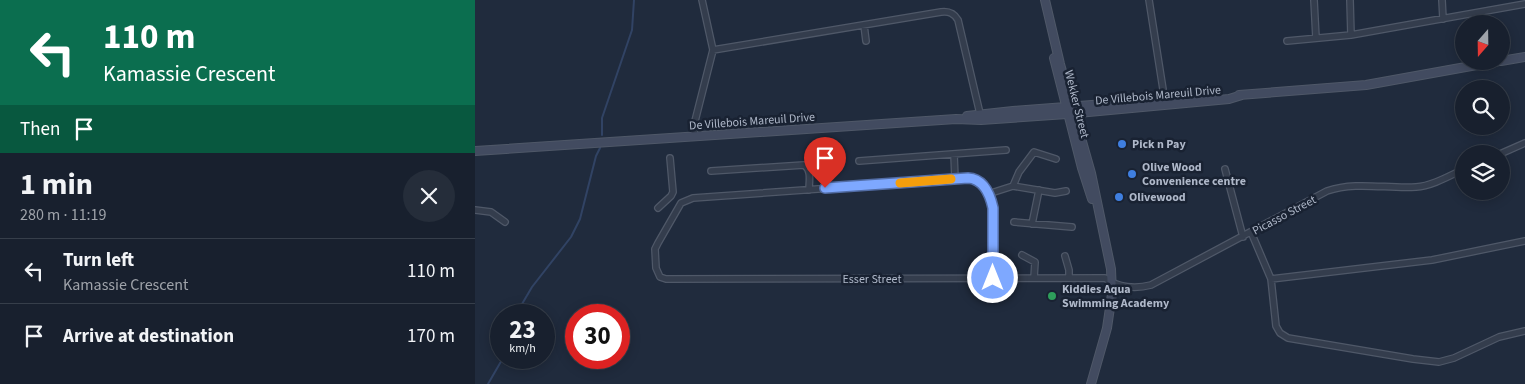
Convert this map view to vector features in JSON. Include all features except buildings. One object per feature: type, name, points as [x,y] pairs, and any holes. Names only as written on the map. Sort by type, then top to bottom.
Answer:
[{"type":"main road","name":"Wekker Street","points":[[1040,0],[1070,111],[1091,173],[1108,253],[1112,283],[1111,306],[1107,328],[1091,384]]},
{"type":"main road","name":"Wekker Street","points":[[1045,0],[1070,111]]},
{"type":"main road","name":"De Villebois Mareuil Drive","points":[[1510,59],[1525,57]]},
{"type":"main road","name":"De Villebois Mareuil Drive","points":[[475,151],[1070,111],[1366,85],[1455,69]]},
{"type":"main road","name":"De Villebois Mareuil Drive","points":[[475,155],[551,146]]},
{"type":"street","points":[[694,137],[695,121],[713,50],[702,0]]},
{"type":"street","points":[[1149,0],[1165,102]]},
{"type":"street","points":[[1314,0],[1316,38]]},
{"type":"street","points":[[1350,0],[1351,35]]},
{"type":"street","points":[[1442,0],[1443,18]]},
{"type":"street","points":[[1287,41],[1351,35],[1525,4]]},
{"type":"street","points":[[713,50],[946,11],[955,15],[958,20],[981,117]]},
{"type":"street","points":[[864,25],[866,41]]},
{"type":"street","points":[[1510,150],[1525,143]]},
{"type":"street","points":[[859,161],[1006,150]]},
{"type":"street","points":[[1013,186],[1019,172],[1034,152],[1056,159]]},
{"type":"street","points":[[953,154],[955,179]]},
{"type":"street","points":[[658,208],[671,196],[673,188],[670,158]]},
{"type":"street","points":[[711,171],[804,166],[809,169],[809,190]]},
{"type":"street","points":[[1225,169],[1243,237]]},
{"type":"street","name":"Picasso Street","points":[[1112,283],[1119,286],[1135,287],[1151,285],[1334,189],[1353,186],[1423,186],[1455,173]]},
{"type":"street","points":[[671,196],[681,203],[693,198],[968,178],[977,180],[983,183],[993,208],[993,278]]},
{"type":"street","points":[[988,194],[1013,186],[1055,193],[1066,191]]},
{"type":"street","points":[[1032,224],[1039,190]]},
{"type":"street","name":"Esser Street","points":[[681,203],[657,242],[655,249],[656,270],[660,277],[666,279],[1105,278],[1112,283]]},
{"type":"street","points":[[475,210],[491,212],[505,222]]},
{"type":"street","points":[[1014,222],[1072,227]]},
{"type":"street","points":[[1251,232],[1271,279],[1276,326],[1283,336],[1413,360],[1439,362],[1454,358],[1499,337],[1525,331]]},
{"type":"street","points":[[1271,279],[1432,260],[1525,241]]},
{"type":"street","points":[[1022,255],[1035,262],[1034,278]]},
{"type":"street","points":[[1065,256],[1069,278]]},
{"type":"waterway","points":[[602,135],[602,118],[632,30],[634,0]]},
{"type":"waterway","points":[[522,304],[532,287],[571,237],[580,219],[596,156],[600,148]]},
{"type":"waterway","points":[[488,384],[497,369]]},
{"type":"slow traffic","points":[[900,183],[951,179]]},
{"type":"place","name":"Pick n Pay","points":[[1122,144]]},
{"type":"place","name":"Olive Wood Convenience centre","points":[[1132,174]]},
{"type":"place","name":"Olivewood","points":[[1119,197]]},
{"type":"place","name":"Kiddies Aqua Swimming Academy","points":[[1052,296]]},
{"type":"route","points":[[825,188],[968,178],[983,183],[993,208],[993,278]]}]
